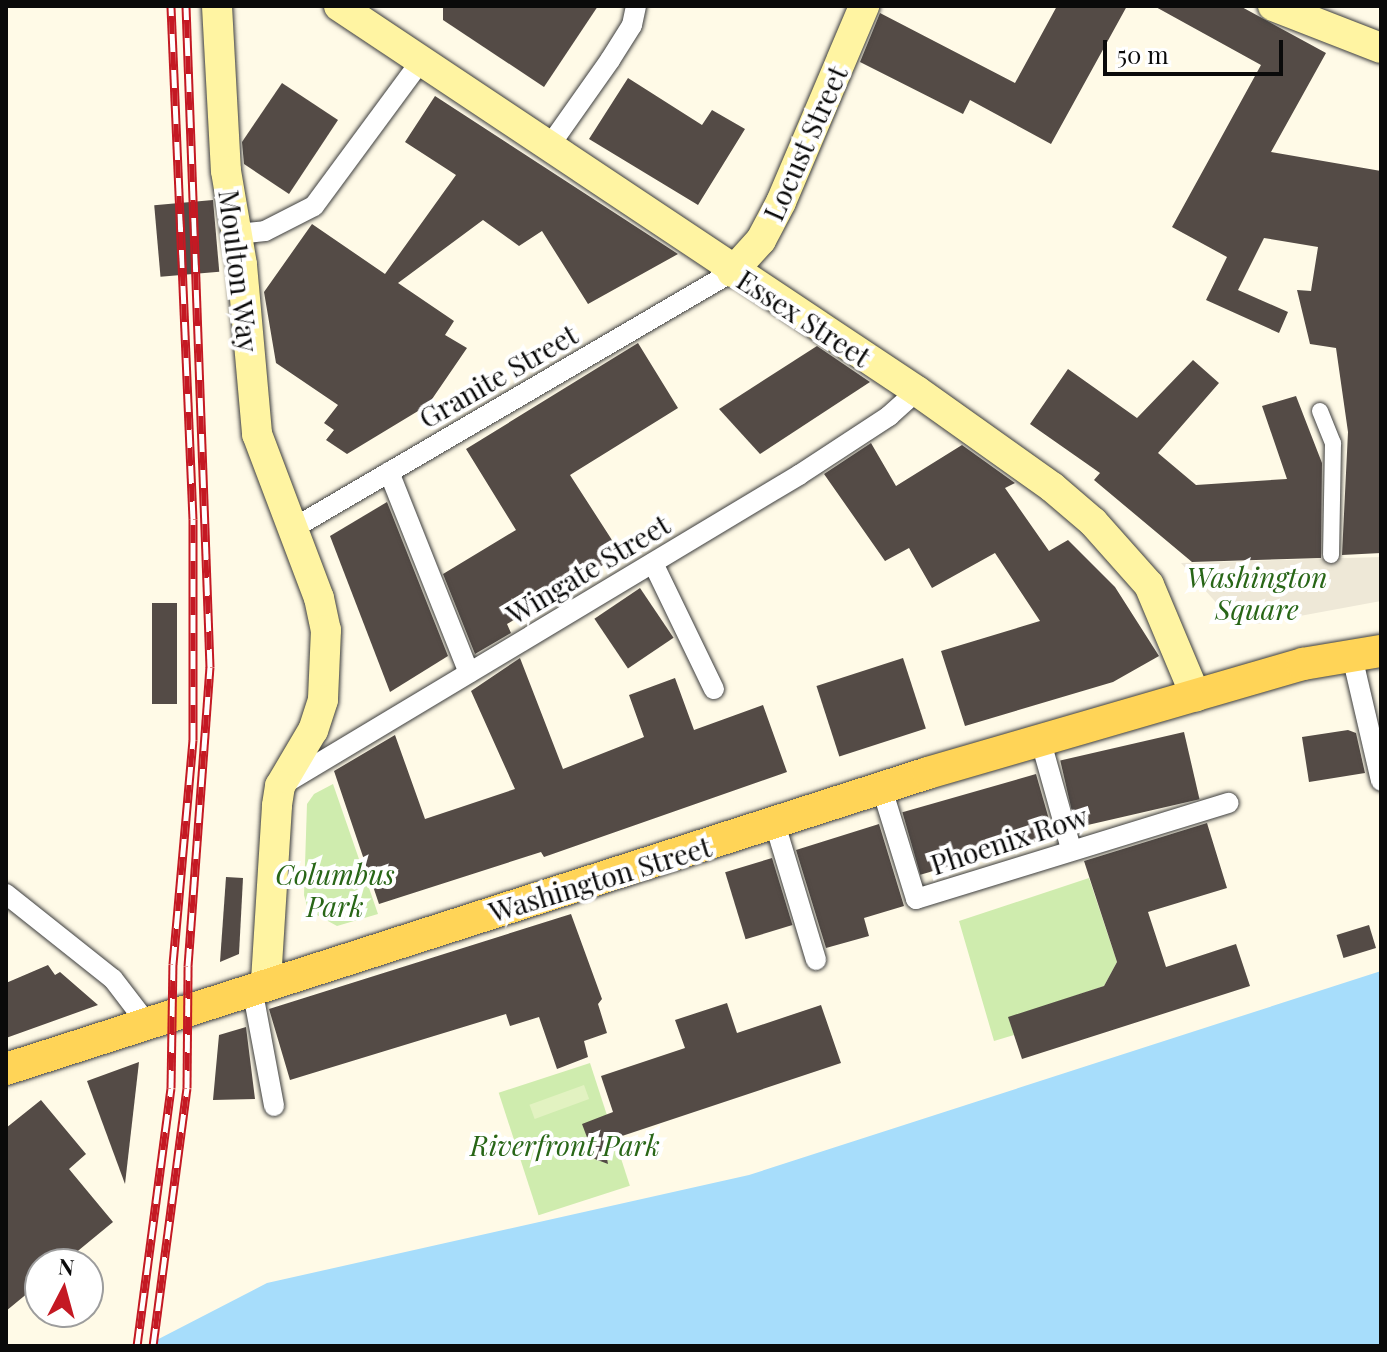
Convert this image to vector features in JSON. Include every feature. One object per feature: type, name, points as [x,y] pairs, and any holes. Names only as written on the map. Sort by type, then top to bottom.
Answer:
[{"type":"main road","name":"Moulton Way","points":[[217,6],[226,171],[237,234],[257,434],[319,598],[327,666],[313,730],[280,786]]},
{"type":"main road","name":"Essex Street","points":[[339,6],[732,272],[917,391],[1093,522],[1149,585],[1196,697]]},
{"type":"main road","name":"Locust Street","points":[[732,272],[761,240],[781,202],[864,6]]},
{"type":"main road","points":[[1273,6],[1381,48]]},
{"type":"main road","points":[[1196,697],[1303,664],[1366,653]]},
{"type":"main road","name":"Washington Street","points":[[6,1069],[882,789],[1196,697]]},
{"type":"main road","points":[[259,986],[280,786]]},
{"type":"street","points":[[548,148],[632,25],[636,6]]},
{"type":"street","points":[[237,234],[265,231],[314,206],[420,62]]},
{"type":"street","name":"Granite Street","points":[[292,529],[732,272]]},
{"type":"street","name":"Wingate Street","points":[[280,786],[799,475],[889,416],[917,391]]},
{"type":"street","points":[[1320,411],[1333,443],[1331,555]]},
{"type":"street","points":[[389,472],[469,673]]},
{"type":"street","points":[[653,563],[714,689]]},
{"type":"street","points":[[1366,653],[1381,781]]},
{"type":"street","points":[[1041,742],[1071,849]]},
{"type":"street","name":"Phoenix Row","points":[[882,789],[916,899],[1229,803]]},
{"type":"street","points":[[775,824],[816,960]]},
{"type":"street","points":[[6,894],[113,979],[146,1022]]},
{"type":"street","points":[[259,986],[274,1106]]},
{"type":"green space","name":"Columbus Park","points":[[333,784],[378,914],[337,926],[308,910],[304,895],[307,804],[314,794]]},
{"type":"green space","points":[[1089,878],[1117,962],[1104,986],[1009,1018],[1014,1035],[994,1041],[959,921]]},
{"type":"green space","name":"Riverfront Park","points":[[590,1063],[630,1186],[539,1215],[499,1093]]},
{"type":"green space","points":[[584,1085],[589,1099],[535,1119],[529,1105]]},
{"type":"shaded area","name":"Washington Square","points":[[1381,557],[1381,601],[1257,624],[1228,616],[1181,563]]},
{"type":"water","points":[[1381,971],[1381,1346],[145,1346],[267,1283],[749,1175]]},
{"type":"building","points":[[443,6],[598,6],[544,87],[443,20]]},
{"type":"building","points":[[1057,6],[1127,6],[1051,144],[970,100],[963,114],[860,62],[880,13],[1015,83]]},
{"type":"building","points":[[1154,6],[1240,6],[1326,53],[1271,152],[1381,171],[1381,553],[1342,555],[1348,432],[1336,348],[1310,344],[1297,290],[1311,291],[1318,247],[1264,238],[1238,290],[1288,312],[1279,333],[1206,300],[1227,257],[1172,227],[1261,65]]},
{"type":"building","points":[[628,78],[702,125],[712,110],[745,129],[698,205],[589,139]]},
{"type":"building","points":[[282,83],[338,120],[289,194],[244,164],[242,142]]},
{"type":"building","points":[[435,96],[678,254],[588,304],[542,231],[519,246],[483,220],[398,283],[454,321],[445,335],[467,348],[428,405],[347,454],[326,440],[334,430],[324,423],[338,405],[276,363],[264,292],[312,224],[385,274],[456,175],[405,142]]},
{"type":"building","points":[[213,200],[219,272],[160,277],[154,205]]},
{"type":"building","points":[[638,343],[678,408],[570,475],[621,554],[507,624],[511,633],[475,654],[443,574],[516,530],[466,449]]},
{"type":"building","points":[[817,346],[870,382],[760,454],[719,409]]},
{"type":"building","points":[[1193,360],[1219,383],[1158,453],[1196,485],[1287,479],[1262,406],[1296,396],[1322,463],[1321,558],[1192,562],[1094,480],[1100,473],[1030,424],[1068,369],[1137,418]]},
{"type":"building","points":[[871,443],[896,486],[962,445],[1015,483],[1005,488],[1049,551],[1068,540],[1115,587],[1159,656],[1113,682],[965,726],[941,651],[1040,621],[995,553],[932,588],[909,548],[885,561],[824,474]]},
{"type":"building","points":[[387,502],[448,656],[390,692],[330,536]]},
{"type":"building","points":[[640,588],[674,638],[628,668],[594,619]]},
{"type":"building","points":[[152,603],[177,603],[177,704],[152,704]]},
{"type":"building","points":[[520,658],[563,769],[644,737],[629,695],[675,678],[694,730],[763,705],[787,772],[544,857],[541,852],[379,904],[334,771],[395,735],[425,819],[515,789],[471,691]]},
{"type":"building","points":[[903,658],[926,728],[839,756],[816,686]]},
{"type":"building","points":[[1348,730],[1356,733],[1365,773],[1309,782],[1302,737]]},
{"type":"building","points":[[1184,732],[1200,799],[1076,828],[1060,761]]},
{"type":"building","points":[[1036,774],[1054,836],[920,875],[902,812]]},
{"type":"building","points":[[1207,823],[1227,888],[1148,912],[1166,967],[1236,944],[1250,986],[1022,1059],[1008,1017],[1104,986],[1117,962],[1084,861]]},
{"type":"building","points":[[879,824],[904,906],[864,918],[869,936],[826,948],[796,850]]},
{"type":"building","points":[[772,858],[792,925],[746,939],[725,872]]},
{"type":"building","points":[[226,877],[243,878],[239,954],[220,962]]},
{"type":"building","points":[[571,914],[602,999],[598,1004],[607,1033],[584,1041],[588,1057],[557,1069],[539,1017],[510,1026],[506,1014],[290,1080],[269,1009]]},
{"type":"building","points":[[1369,925],[1376,948],[1344,958],[1336,935]]},
{"type":"building","points":[[48,965],[55,975],[60,972],[98,1005],[6,1038],[6,983]]},
{"type":"building","points":[[727,1003],[737,1033],[821,1005],[841,1063],[604,1142],[608,1164],[566,1148],[588,1140],[582,1124],[613,1112],[601,1076],[685,1048],[675,1020]]},
{"type":"building","points":[[246,1027],[255,1099],[213,1100],[219,1035]]},
{"type":"building","points":[[139,1062],[125,1184],[87,1081]]},
{"type":"building","points":[[41,1100],[86,1154],[69,1169],[113,1222],[81,1248],[24,1248],[24,1296],[6,1311],[6,1128]]},
{"type":"railway","points":[[137,1346],[171,1088],[173,964],[193,740],[193,519],[171,6]]},
{"type":"railway","points":[[153,1346],[187,1088],[188,966],[210,667],[186,6]]}]
